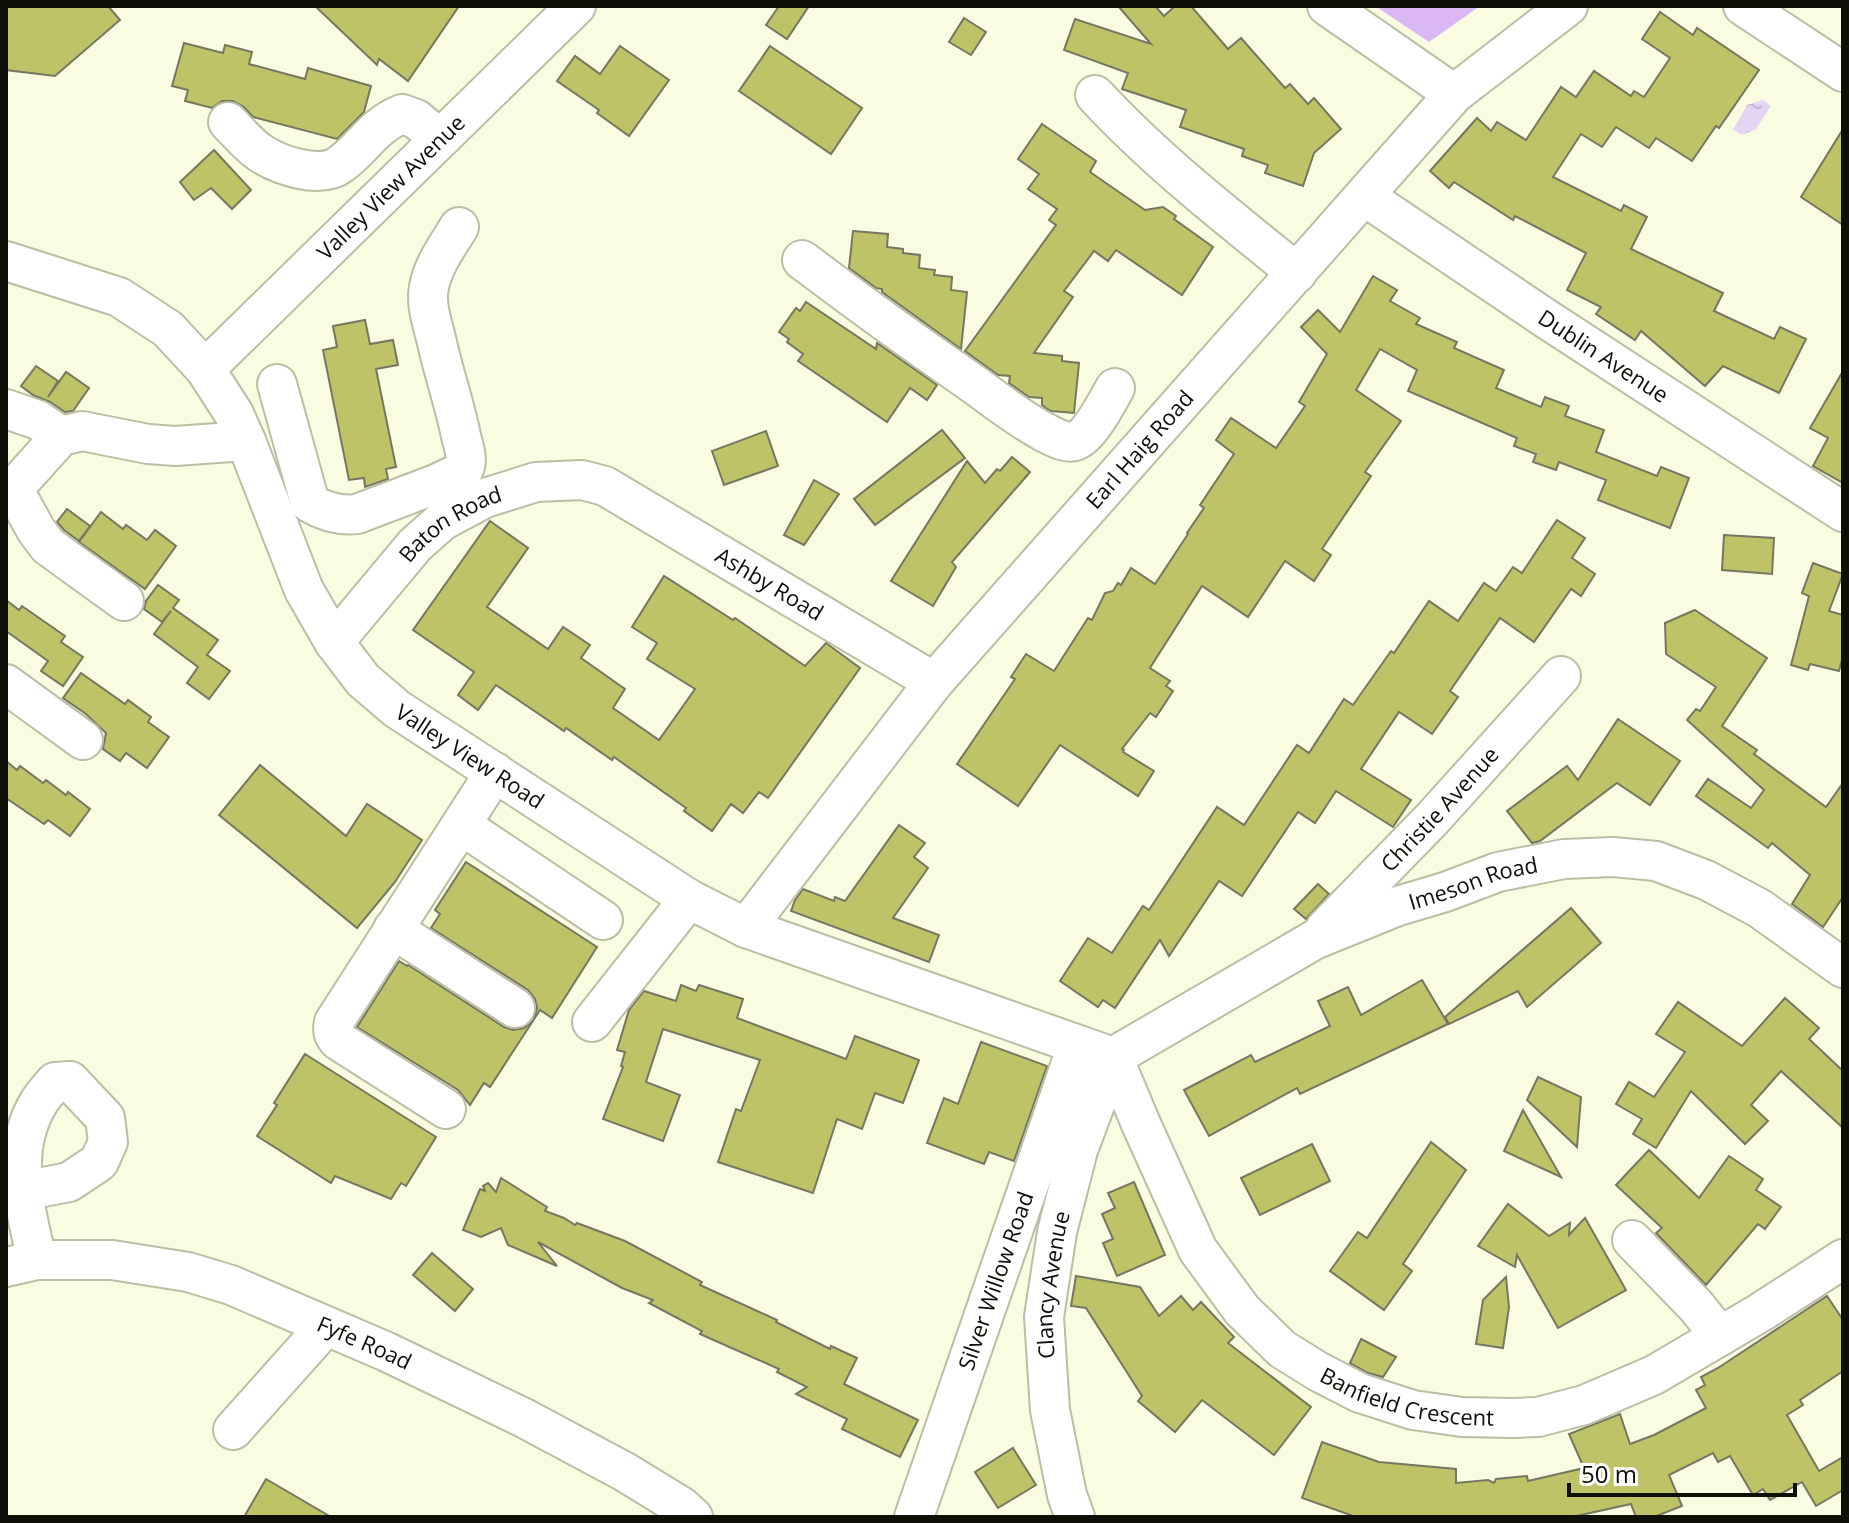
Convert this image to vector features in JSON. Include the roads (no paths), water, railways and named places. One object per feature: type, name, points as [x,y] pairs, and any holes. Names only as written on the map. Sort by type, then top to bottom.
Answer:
[{"type":"street","name":"Valley View Avenue","points":[[205,369],[576,6]]},
{"type":"street","points":[[1327,6],[1454,94]]},
{"type":"street","name":"Earl Haig Road","points":[[746,928],[934,682],[1454,94],[1568,6]]},
{"type":"street","points":[[1743,6],[1843,72]]},
{"type":"street","points":[[1095,95],[1125,127],[1189,184],[1297,273]]},
{"type":"street","points":[[228,122],[259,152],[307,171],[324,171],[339,166],[387,120],[402,114],[416,119],[440,139]]},
{"type":"street","name":"Dublin Avenue","points":[[1364,196],[1843,512]]},
{"type":"street","points":[[277,384],[294,511],[357,514],[455,476],[466,468],[456,410],[427,303],[435,268],[459,227]]},
{"type":"street","points":[[802,260],[868,310],[1044,432],[1065,441],[1074,441],[1082,436],[1115,388]]},
{"type":"street","name":"Valley View Road","points":[[6,261],[119,297],[168,329],[205,369],[234,414],[246,441],[294,511],[304,590],[334,642],[363,680],[397,709],[689,899],[746,928],[1113,1057]]},
{"type":"street","points":[[6,409],[38,420],[61,436]]},
{"type":"street","points":[[1095,421],[1142,447]]},
{"type":"street","points":[[124,601],[48,546],[10,494],[61,436],[82,431],[175,446],[246,441]]},
{"type":"street","name":"Baton Road","points":[[334,642],[415,545],[442,521],[485,498],[536,482],[582,480],[605,486]]},
{"type":"street","name":"Ashby Road","points":[[605,486],[934,682]]},
{"type":"street","name":"Christie Avenue","points":[[1314,940],[1433,818],[1561,676]]},
{"type":"street","points":[[6,684],[83,740]]},
{"type":"street","points":[[446,1109],[339,1041],[333,1033],[334,1022],[495,772]]},
{"type":"street","points":[[461,825],[603,920]]},
{"type":"street","name":"Imeson Road","points":[[1113,1057],[1314,940],[1398,906],[1498,872],[1564,859],[1613,857],[1656,861],[1706,880],[1759,908],[1843,968]]},
{"type":"street","points":[[592,1022],[689,899]]},
{"type":"street","points":[[393,929],[515,1008]]},
{"type":"street","name":"Silver Willow Road","points":[[914,1517],[1077,1046]]},
{"type":"street","name":"Banfield Crescent","points":[[1113,1057],[1198,1250],[1242,1310],[1282,1349],[1319,1372],[1360,1393],[1413,1410],[1462,1417],[1513,1418],[1538,1417],[1584,1405],[1654,1375],[1843,1259]]},
{"type":"street","name":"Clancy Avenue","points":[[1075,1517],[1067,1495],[1050,1410],[1044,1317],[1057,1232],[1078,1150],[1113,1057]]},
{"type":"street","points":[[21,1263],[23,1191]]},
{"type":"street","points":[[1632,1240],[1696,1306],[1720,1336]]},
{"type":"street","name":"Fyfe Road","points":[[21,1263],[112,1260],[188,1272],[231,1285],[387,1352],[524,1418],[625,1472],[693,1517]]},
{"type":"street","points":[[233,1430],[325,1327]]},
{"type":"water","points":[[1763,100],[1771,106],[1756,129],[1742,135],[1733,130],[1747,105]]}]
